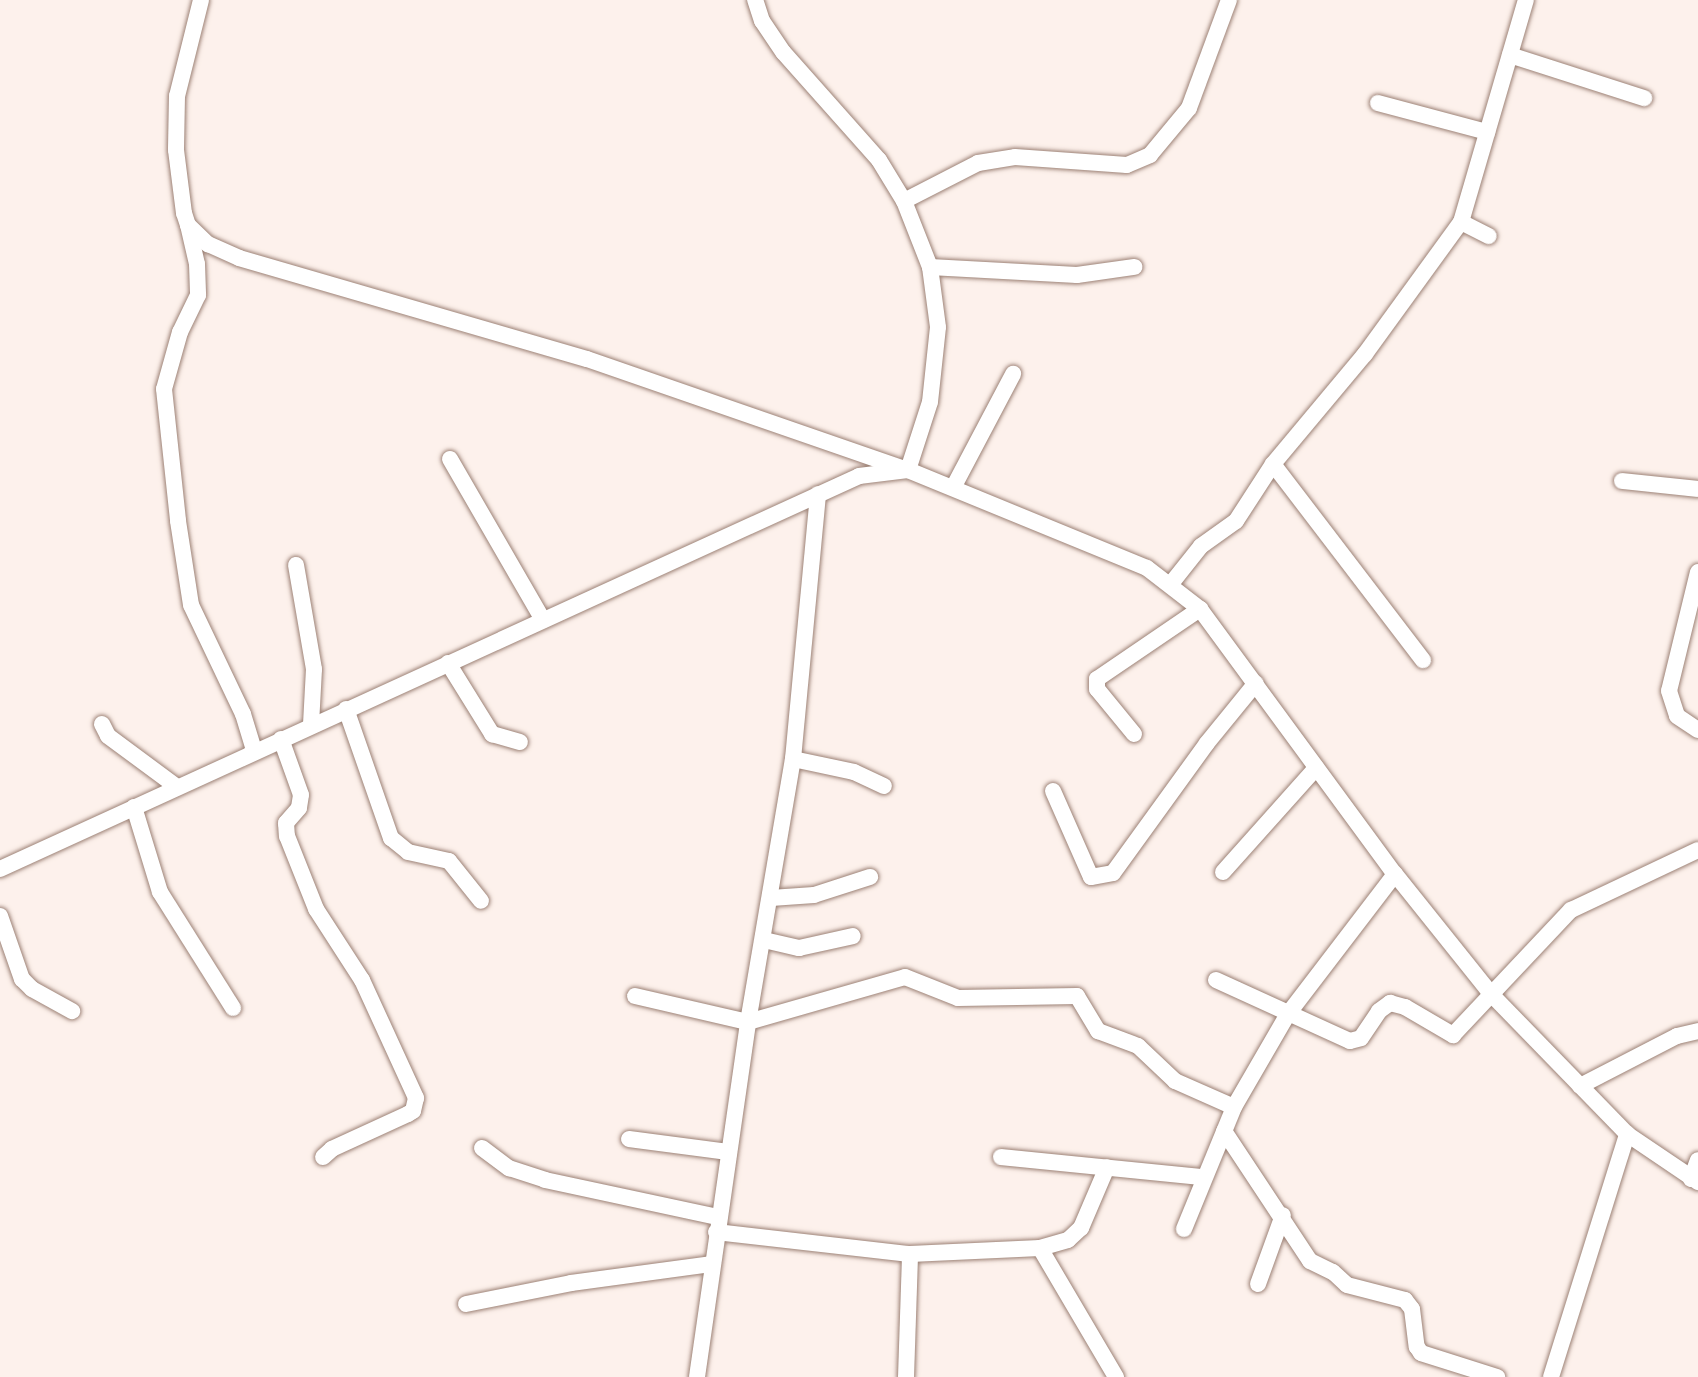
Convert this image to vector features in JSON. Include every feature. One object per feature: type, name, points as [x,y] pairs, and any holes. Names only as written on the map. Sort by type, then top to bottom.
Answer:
[{"type":"street","points":[[201,0],[177,96],[176,150],[197,264],[198,295],[180,332],[164,389],[178,521],[191,605],[243,714],[254,751]]},
{"type":"street","points":[[755,0],[762,21],[783,52],[879,160],[904,201],[930,267],[938,327],[930,402],[908,470]]},
{"type":"street","points":[[904,201],[978,163],[1015,157],[1127,165],[1150,155],[1189,108],[1229,0]]},
{"type":"street","points":[[1170,585],[1201,546],[1236,521],[1273,464],[1365,354],[1461,222],[1526,0]]},
{"type":"street","points":[[1510,55],[1644,98]]},
{"type":"street","points":[[1378,103],[1487,132]]},
{"type":"street","points":[[1461,222],[1489,236]]},
{"type":"street","points":[[188,225],[208,244],[239,258],[587,359],[954,486],[1147,568],[1200,609],[1395,874],[1491,994],[1627,1134],[1694,1180],[1698,1160]]},
{"type":"street","points":[[930,267],[1077,275],[1134,267]]},
{"type":"street","points":[[954,486],[1013,374]]},
{"type":"street","points":[[450,459],[543,620]]},
{"type":"street","points":[[1273,464],[1423,660]]},
{"type":"street","points":[[0,869],[818,494],[859,476],[908,470]]},
{"type":"street","points":[[1622,481],[1698,489]]},
{"type":"street","points":[[697,1377],[748,1022],[793,759],[818,494]]},
{"type":"street","points":[[296,565],[314,669],[311,725]]},
{"type":"street","points":[[1698,572],[1669,691],[1677,716],[1698,730]]},
{"type":"street","points":[[1134,734],[1097,689],[1097,679],[1200,609]]},
{"type":"street","points":[[448,663],[492,734],[520,742]]},
{"type":"street","points":[[1053,791],[1091,877],[1113,873],[1207,743],[1256,683]]},
{"type":"street","points":[[346,709],[391,838],[408,852],[449,861],[481,901]]},
{"type":"street","points":[[102,724],[108,736],[177,787]]},
{"type":"street","points":[[281,739],[301,795],[299,808],[286,823],[287,836],[316,909],[362,980],[416,1098],[413,1111],[332,1149],[323,1157]]},
{"type":"street","points":[[793,759],[854,772],[884,786]]},
{"type":"street","points":[[1223,872],[1316,768]]},
{"type":"street","points":[[134,807],[160,892],[233,1008]]},
{"type":"street","points":[[1216,980],[1288,1014],[1356,1041],[1379,1011],[1395,1003],[1453,1035],[1571,910],[1698,850]]},
{"type":"street","points":[[1184,1229],[1234,1107],[1288,1014],[1395,874]]},
{"type":"street","points":[[771,898],[814,895],[870,877]]},
{"type":"street","points":[[0,916],[22,979],[32,989],[72,1011]]},
{"type":"street","points":[[764,940],[799,948],[853,936]]},
{"type":"street","points":[[635,996],[748,1022],[905,977],[958,998],[1077,996],[1098,1031],[1138,1046],[1175,1081],[1234,1107]]},
{"type":"street","points":[[1580,1086],[1677,1036],[1698,1031]]},
{"type":"street","points":[[1224,1131],[1283,1215],[1310,1261],[1333,1272],[1347,1285],[1410,1304],[1421,1353],[1497,1377]]},
{"type":"street","points":[[1551,1377],[1627,1134]]},
{"type":"street","points":[[629,1139],[728,1152]]},
{"type":"street","points":[[482,1148],[509,1168],[545,1180],[717,1224],[910,1254],[1040,1248],[1068,1240],[1081,1228],[1107,1167]]},
{"type":"street","points":[[1001,1157],[1203,1177]]},
{"type":"street","points":[[1258,1284],[1283,1215]]},
{"type":"street","points":[[1040,1248],[1116,1377]]},
{"type":"street","points":[[906,1377],[910,1254]]},
{"type":"street","points":[[466,1304],[571,1283],[711,1264]]}]
